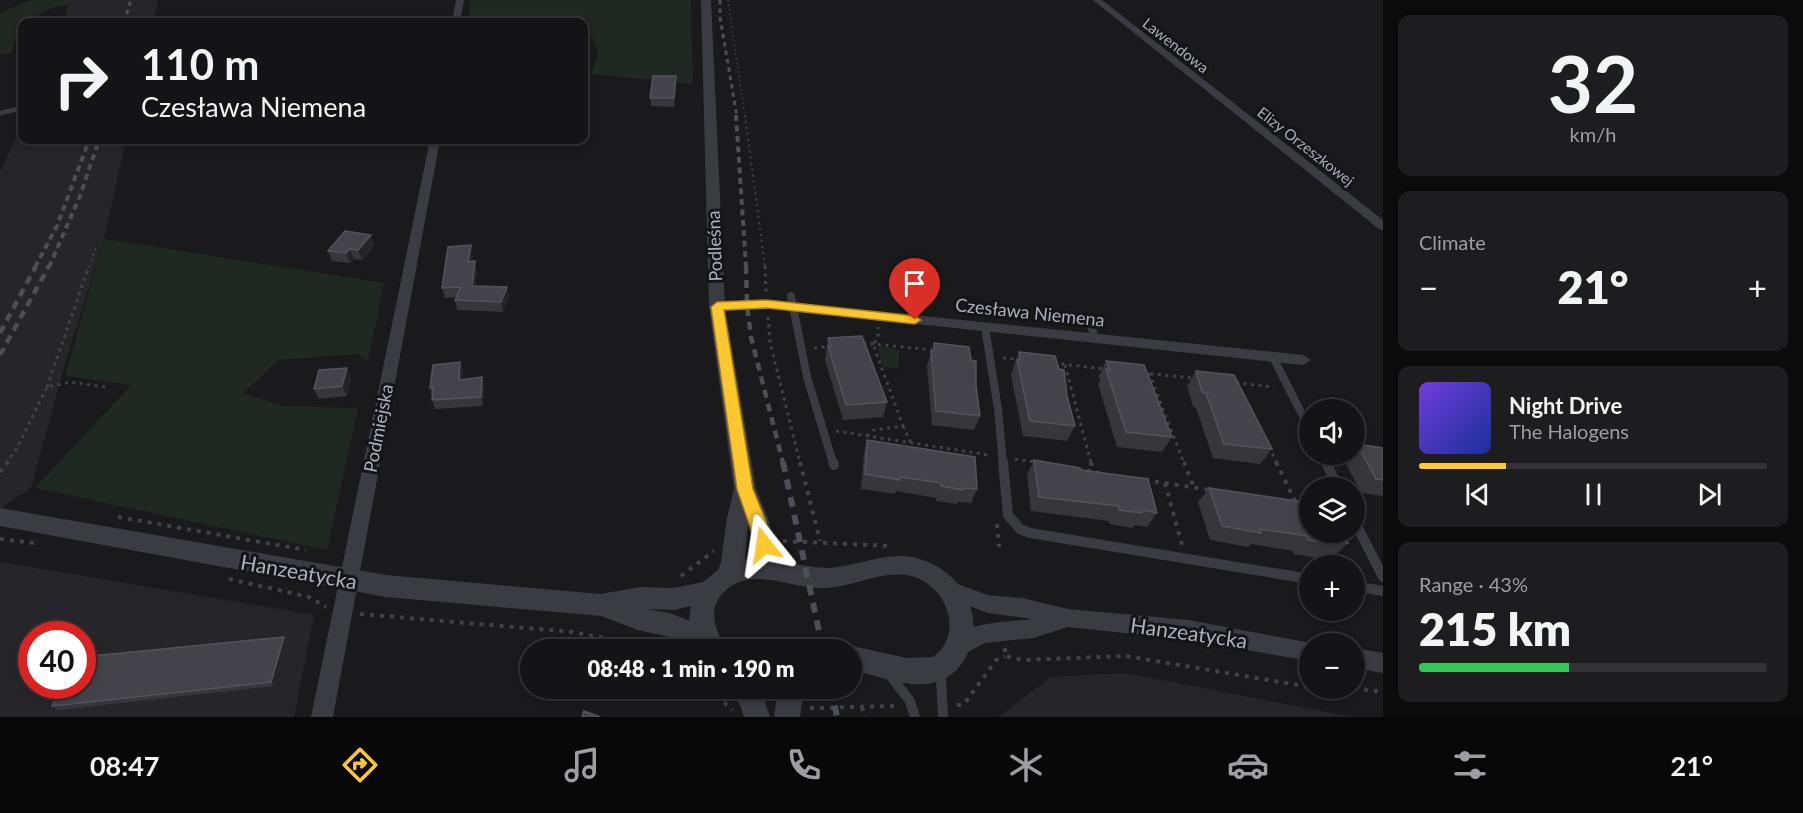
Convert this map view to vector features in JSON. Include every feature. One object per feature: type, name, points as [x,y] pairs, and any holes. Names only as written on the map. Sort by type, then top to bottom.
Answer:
[{"type":"street","points":[[457,18],[460,0]]},
{"type":"street","name":"Podleśna","points":[[706,0],[717,307],[745,489],[758,521],[764,545],[772,560],[784,573]]},
{"type":"street","name":"Lawendowa","points":[[1097,0],[1211,90]]},
{"type":"street","name":"Elizy Orzeszkowej","points":[[1211,90],[1383,226]]},
{"type":"street","name":"Podmiejska","points":[[322,717],[434,144]]},
{"type":"street","name":"Czesława Niemena","points":[[717,307],[792,302],[985,327],[1303,360]]},
{"type":"street","name":"Podleśna","points":[[708,639],[702,625],[702,612],[733,563],[737,546],[738,515],[745,489]]},
{"type":"street","name":"Hanzeatycka","points":[[0,517],[349,580],[600,604],[640,598],[674,599],[718,584],[735,571],[747,568],[772,569],[784,573],[830,578],[902,564],[927,573],[950,590],[988,604],[1023,607],[1068,618],[1189,630],[1299,649]]},
{"type":"street","points":[[862,659],[909,670],[938,669],[953,655],[964,626],[957,600],[950,590]]},
{"type":"street","name":"Hanzeatycka","points":[[600,604],[638,619],[681,628],[699,639]]},
{"type":"street","name":"Hanzeatycka","points":[[953,655],[974,636],[996,630],[1029,629],[1068,618]]},
{"type":"street","points":[[1365,660],[1383,663]]},
{"type":"lane","points":[[0,113],[18,109]]},
{"type":"lane","points":[[792,302],[807,377],[834,465]]},
{"type":"lane","points":[[1089,323],[1095,339]]},
{"type":"lane","points":[[985,327],[999,409],[1008,515],[1013,523],[1030,533],[1299,577]]},
{"type":"lane","points":[[1273,357],[1299,409]]},
{"type":"lane","points":[[1365,542],[1383,577]]},
{"type":"lane","points":[[1365,588],[1383,591]]},
{"type":"lane","points":[[943,717],[941,678],[953,655]]},
{"type":"lane","points":[[862,659],[891,676],[911,705],[915,717]]},
{"type":"path","points":[[728,0],[764,250],[770,342],[820,542]]},
{"type":"path","points":[[0,472],[16,450],[47,387],[96,247]]},
{"type":"path","points":[[878,323],[878,338],[874,346],[911,443]]},
{"type":"path","points":[[810,339],[814,357]]},
{"type":"path","points":[[861,343],[945,352]]},
{"type":"path","points":[[866,348],[874,346]]},
{"type":"path","points":[[812,348],[823,347],[824,350],[832,350]]},
{"type":"path","points":[[989,356],[1022,360]]},
{"type":"path","points":[[1043,362],[1107,369]]},
{"type":"path","points":[[1065,364],[1093,471]]},
{"type":"path","points":[[1139,372],[1205,380]]},
{"type":"path","points":[[1149,373],[1194,488]]},
{"type":"path","points":[[47,387],[71,382],[105,387]]},
{"type":"path","points":[[1227,382],[1289,389]]},
{"type":"path","points":[[1238,383],[1243,393]]},
{"type":"path","points":[[835,424],[839,431]]},
{"type":"path","points":[[867,436],[874,429],[903,426]]},
{"type":"path","points":[[1163,430],[1172,431]]},
{"type":"path","points":[[824,433],[839,431],[991,455]]},
{"type":"path","points":[[1268,443],[1297,504]]},
{"type":"path","points":[[1014,459],[1036,462]]},
{"type":"path","points":[[1070,468],[1103,473]]},
{"type":"path","points":[[1134,478],[1216,491]]},
{"type":"path","points":[[1165,483],[1186,559]]},
{"type":"path","points":[[1285,502],[1297,504]]},
{"type":"path","points":[[0,539],[39,544]]},
{"type":"path","points":[[941,705],[962,705],[996,660],[1005,656]]},
{"type":"path","points":[[1365,690],[1383,692]]},
{"type":"path","points":[[720,699],[730,710],[738,713],[753,706]]},
{"type":"path","points":[[789,705],[862,707],[911,705]]},
{"type":"path","points":[[862,707],[865,717]]},
{"type":"shaded area","points":[[31,0],[70,0],[68,5],[54,7],[32,18],[18,18],[18,34],[11,53],[0,55],[0,13]]},
{"type":"shaded area","points":[[70,0],[158,0],[154,18],[64,18]]},
{"type":"shaded area","points":[[471,0],[691,0],[693,84],[591,74],[599,53],[588,35],[588,18],[469,18]]},
{"type":"shaded area","points":[[18,134],[18,144],[125,144],[104,239],[65,364],[31,488],[0,509],[0,172]]},
{"type":"shaded area","points":[[104,239],[384,283],[368,361],[357,354],[279,360],[243,393],[283,406],[358,408],[327,550],[35,488],[131,385],[65,376]]},
{"type":"shaded area","points":[[881,346],[899,350],[898,369],[884,367],[878,349]]},
{"type":"shaded area","points":[[0,562],[314,615],[294,717],[0,717]]},
{"type":"shaded area","points":[[1124,673],[1352,717],[998,717],[1051,677]]},
{"type":"building","points":[[653,76],[676,76],[674,98],[650,98]]},
{"type":"building","points":[[345,231],[371,235],[358,250],[350,249],[346,253],[328,251]]},
{"type":"building","points":[[471,245],[468,262],[475,261],[472,286],[507,287],[501,302],[455,300],[461,287],[442,288],[448,247]]},
{"type":"building","points":[[862,336],[887,402],[846,405],[828,346],[831,346],[828,338]]},
{"type":"building","points":[[934,343],[969,347],[971,360],[976,361],[976,386],[980,416],[936,411],[931,351],[934,351]]},
{"type":"building","points":[[1019,352],[1055,356],[1059,369],[1064,370],[1067,396],[1075,426],[1030,421],[1017,360],[1020,360]]},
{"type":"building","points":[[1106,361],[1144,365],[1172,437],[1126,432],[1106,369],[1110,370]]},
{"type":"building","points":[[460,362],[459,380],[482,377],[481,397],[432,400],[433,387],[430,388],[433,365]]},
{"type":"building","points":[[347,368],[342,386],[314,389],[319,370]]},
{"type":"building","points":[[1196,371],[1234,375],[1272,449],[1224,444],[1206,393],[1202,392]]},
{"type":"building","points":[[867,440],[975,457],[977,489],[963,488],[963,490],[941,486],[941,483],[900,477],[900,480],[865,474]]},
{"type":"building","points":[[1365,445],[1383,448],[1383,480],[1376,479],[1365,459]]},
{"type":"building","points":[[1034,460],[1081,470],[1148,479],[1157,513],[1142,510],[1142,513],[1119,510],[1119,506],[1039,497]]},
{"type":"building","points":[[1209,488],[1299,501],[1299,535],[1260,529],[1261,533],[1222,526]]},
{"type":"building","points":[[284,637],[271,682],[52,706],[56,699],[96,699],[96,656]]},
{"type":"building","points":[[584,711],[600,717],[582,717]]},
{"type":"railway","points":[[125,18],[131,0]]},
{"type":"railway","points":[[720,0],[720,17],[737,117]]},
{"type":"railway","points":[[736,115],[746,267]]},
{"type":"railway","points":[[35,267],[57,226],[88,144]]},
{"type":"railway","points":[[49,267],[80,196],[98,144]]},
{"type":"railway","points":[[0,333],[36,266]]},
{"type":"railway","points":[[0,355],[49,266]]},
{"type":"railway","points":[[746,266],[751,337],[783,463]]},
{"type":"railway","points":[[783,462],[821,639]]},
{"type":"railway","points":[[833,699],[837,717]]},
{"type":"route","points":[[764,545],[758,521],[745,489],[717,307],[767,304],[915,320]]}]
